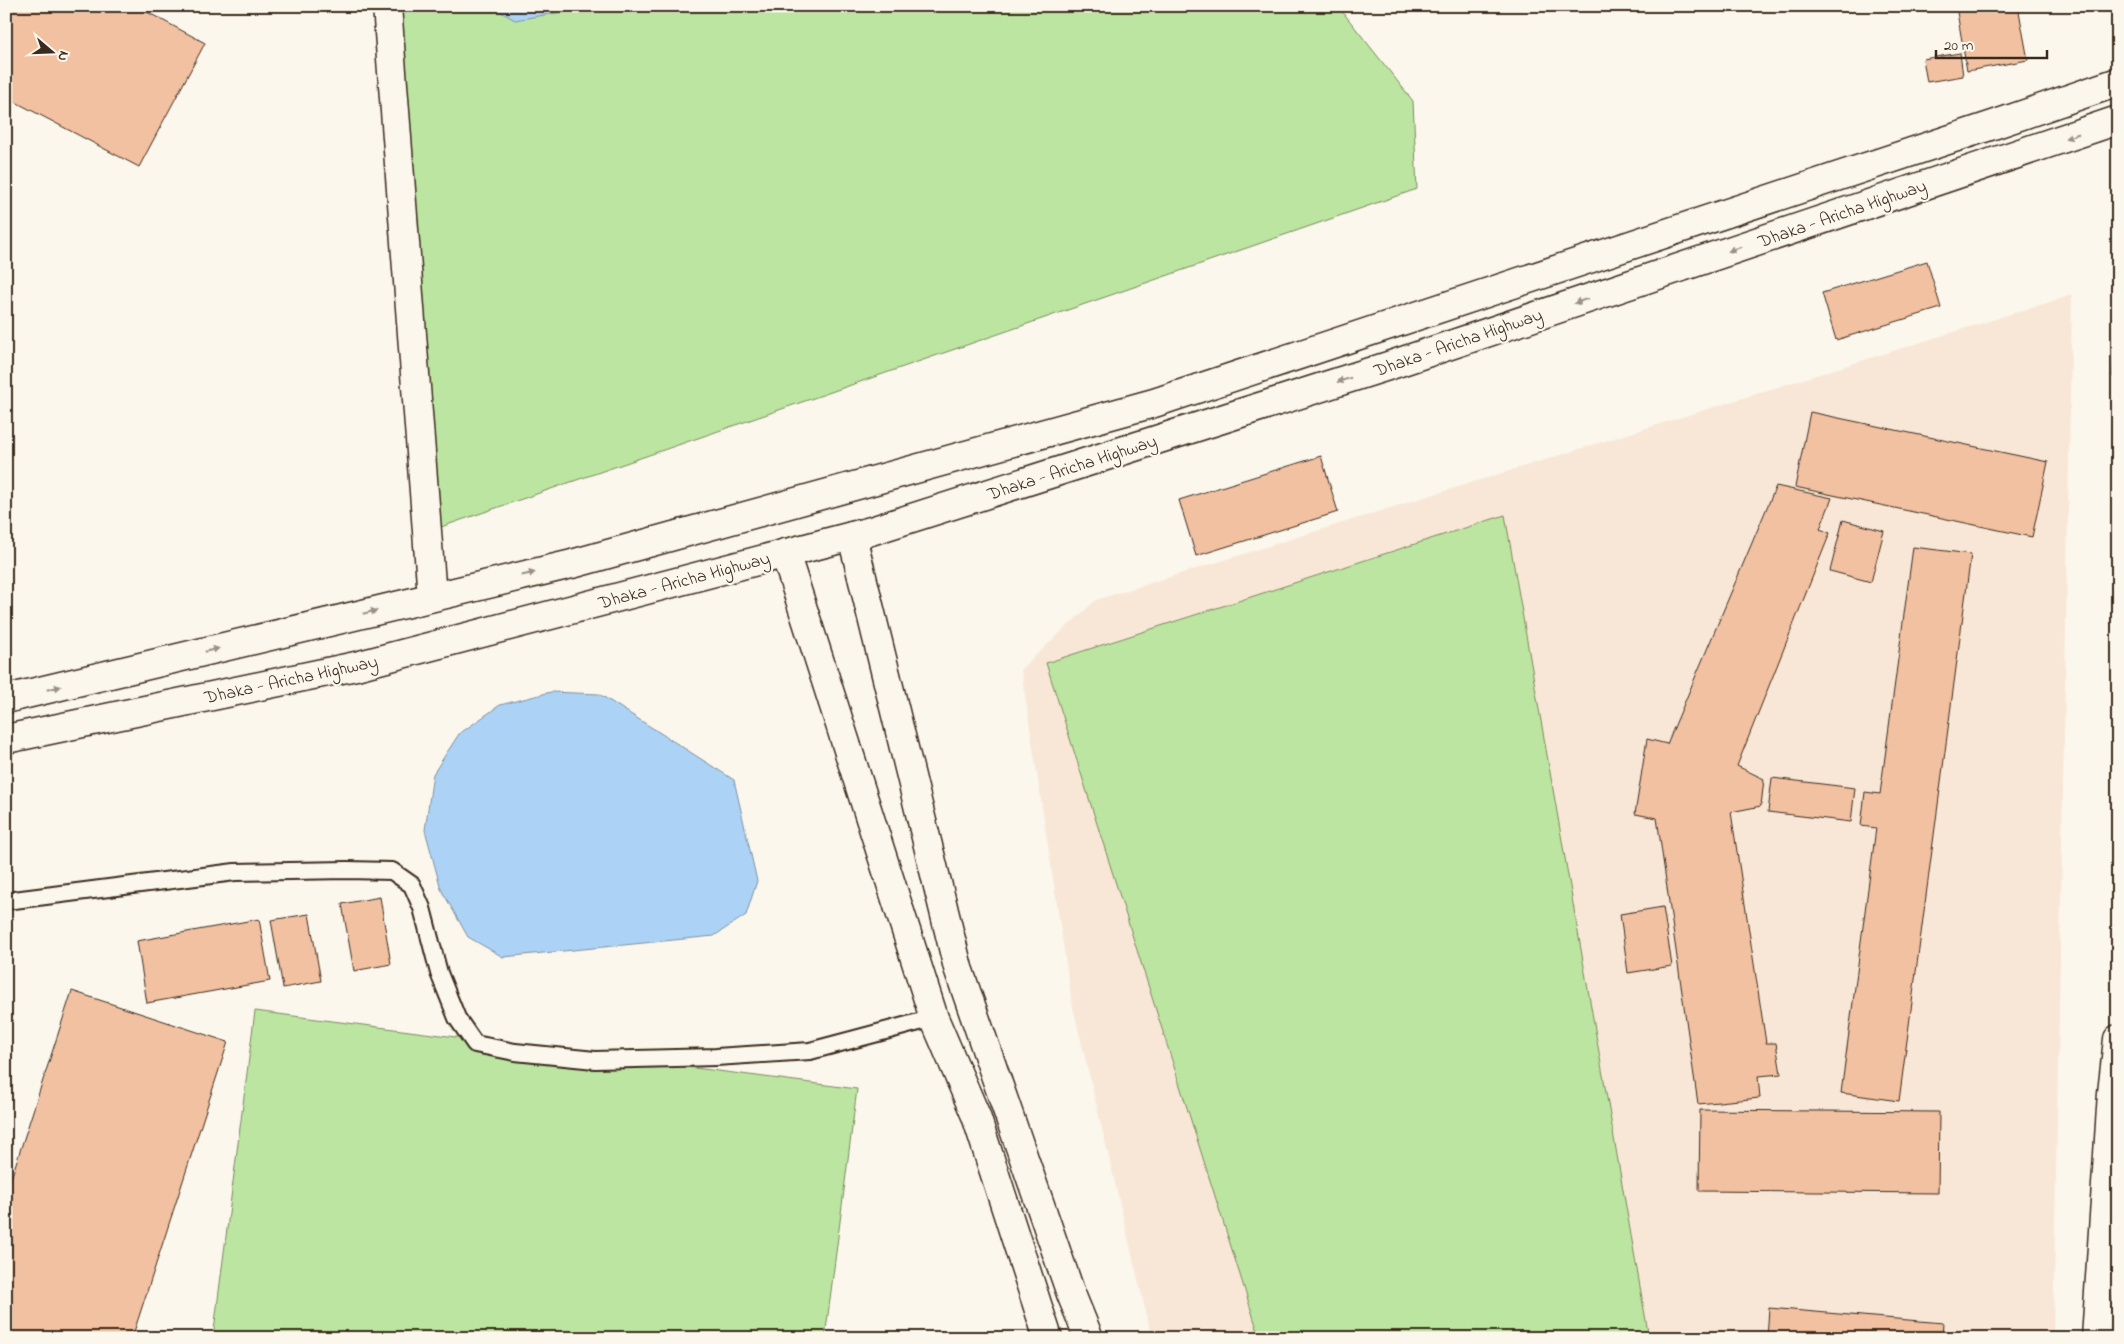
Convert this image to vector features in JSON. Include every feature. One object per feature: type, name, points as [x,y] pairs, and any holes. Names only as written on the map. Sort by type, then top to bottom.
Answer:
[{"type":"main road","points":[[387,6],[432,597]]},
{"type":"main road","points":[[6,699],[572,564],[1154,403],[2118,82]]},
{"type":"main road","name":"Dhaka - Aricha Highway","points":[[6,739],[356,666],[852,536],[1388,366],[2118,120]]},
{"type":"main road","points":[[852,536],[958,968],[1088,1338]]},
{"type":"main road","points":[[785,553],[934,1018],[976,1116],[1048,1338]]},
{"type":"main road","points":[[2096,1338],[2112,1093],[2118,1039]]},
{"type":"lane","points":[[6,901],[236,872],[392,871],[412,884],[422,908],[439,973],[457,1018],[475,1044],[515,1052],[595,1060],[716,1057],[810,1051],[934,1018]]},
{"type":"shaded area","points":[[2072,295],[2053,1338],[1152,1338],[1072,1003],[1021,669],[1096,600]]},
{"type":"green space","points":[[378,6],[1338,6],[1413,101],[1417,189],[418,535]]},
{"type":"green space","points":[[1505,515],[1649,1338],[1260,1338],[1046,663]]},
{"type":"green space","points":[[255,1011],[857,1089],[825,1338],[213,1338]]},
{"type":"water","points":[[490,6],[597,6],[515,20]]},
{"type":"water","points":[[551,692],[599,694],[734,780],[757,881],[746,915],[714,936],[503,957],[468,937],[441,889],[425,830],[433,774],[459,734],[500,705]]},
{"type":"building","points":[[6,6],[136,6],[205,43],[139,167],[6,97]]},
{"type":"building","points":[[1919,6],[1936,6],[1920,10]]},
{"type":"building","points":[[1956,6],[2018,6],[2028,60],[1967,71]]},
{"type":"building","points":[[1960,53],[1963,76],[1927,82],[1923,59]]},
{"type":"building","points":[[2116,255],[2118,255],[2118,377],[2113,377]]},
{"type":"building","points":[[1927,261],[1941,308],[1836,340],[1822,293]]},
{"type":"building","points":[[1810,412],[2048,462],[2032,537],[1795,487]]},
{"type":"building","points":[[1321,456],[1338,512],[1196,556],[1179,500]]},
{"type":"building","points":[[1776,486],[1832,498],[1820,529],[1830,533],[1737,766],[1764,779],[1761,806],[1731,812],[1766,1043],[1776,1043],[1781,1074],[1758,1076],[1760,1098],[1698,1104],[1657,818],[1635,814],[1647,739],[1667,744]]},
{"type":"building","points":[[1843,520],[1884,531],[1871,582],[1830,571]]},
{"type":"building","points":[[1913,547],[1971,554],[1899,1101],[1841,1093],[1876,828],[1861,826],[1865,792],[1880,794]]},
{"type":"building","points":[[1772,778],[1855,788],[1851,822],[1768,812]]},
{"type":"building","points":[[380,897],[391,964],[354,971],[342,904]]},
{"type":"building","points":[[1663,907],[1672,966],[1628,973],[1620,914]]},
{"type":"building","points":[[309,914],[321,981],[283,988],[271,920]]},
{"type":"building","points":[[259,919],[270,981],[147,1003],[137,941]]},
{"type":"building","points":[[72,991],[228,1042],[132,1338],[6,1338],[6,1194]]},
{"type":"building","points":[[1700,1110],[1939,1112],[1938,1193],[1699,1191]]},
{"type":"building","points":[[1769,1308],[1943,1323],[1942,1338],[1767,1338]]}]
